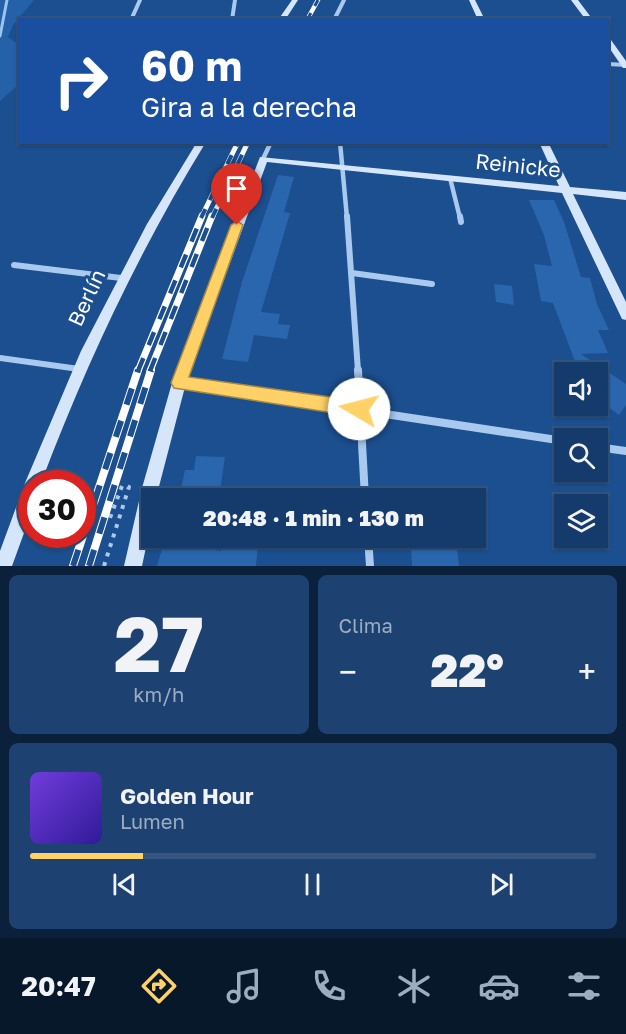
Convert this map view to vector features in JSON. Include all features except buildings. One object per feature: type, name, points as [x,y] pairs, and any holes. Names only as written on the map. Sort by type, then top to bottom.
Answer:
[{"type":"street","points":[[132,18],[140,0]]},
{"type":"street","points":[[232,18],[235,0]]},
{"type":"street","points":[[282,18],[295,0]]},
{"type":"street","points":[[335,18],[344,0]]},
{"type":"street","points":[[472,0],[481,18]]},
{"type":"street","points":[[574,0],[588,18]]},
{"type":"street","points":[[609,43],[626,66]]},
{"type":"street","points":[[609,64],[626,66]]},
{"type":"street","name":"Berlín","points":[[38,470],[121,278],[171,190],[201,144]]},
{"type":"street","points":[[133,566],[150,488],[179,383],[270,144]]},
{"type":"street","points":[[340,144],[352,273],[364,488]]},
{"type":"street","points":[[544,144],[626,315]]},
{"type":"street","name":"Reinicke","points":[[263,159],[626,196]]},
{"type":"street","points":[[450,178],[461,222]]},
{"type":"street","points":[[14,265],[121,278]]},
{"type":"street","points":[[352,273],[432,284]]},
{"type":"street","points":[[0,358],[80,369]]},
{"type":"street","points":[[179,383],[554,439]]},
{"type":"street","points":[[608,449],[626,451]]},
{"type":"street","name":"Berlín","points":[[2,562],[18,521]]},
{"type":"street","points":[[369,548],[370,566]]},
{"type":"path","points":[[104,566],[129,486],[122,486],[110,518]]},
{"type":"shaded area","points":[[0,0],[34,0],[13,25],[8,37],[18,44],[18,85],[0,101]]},
{"type":"waterway","points":[[0,36],[7,0]]},
{"type":"railway","points":[[308,18],[318,0]]},
{"type":"railway","points":[[201,218],[237,144]]},
{"type":"railway","points":[[212,218],[247,144]]},
{"type":"railway","points":[[138,371],[202,216]]},
{"type":"railway","points":[[150,371],[212,216]]},
{"type":"railway","points":[[73,566],[138,370]]},
{"type":"railway","points":[[89,566],[151,370]]},
{"type":"route","points":[[237,225],[179,383],[359,409]]}]
